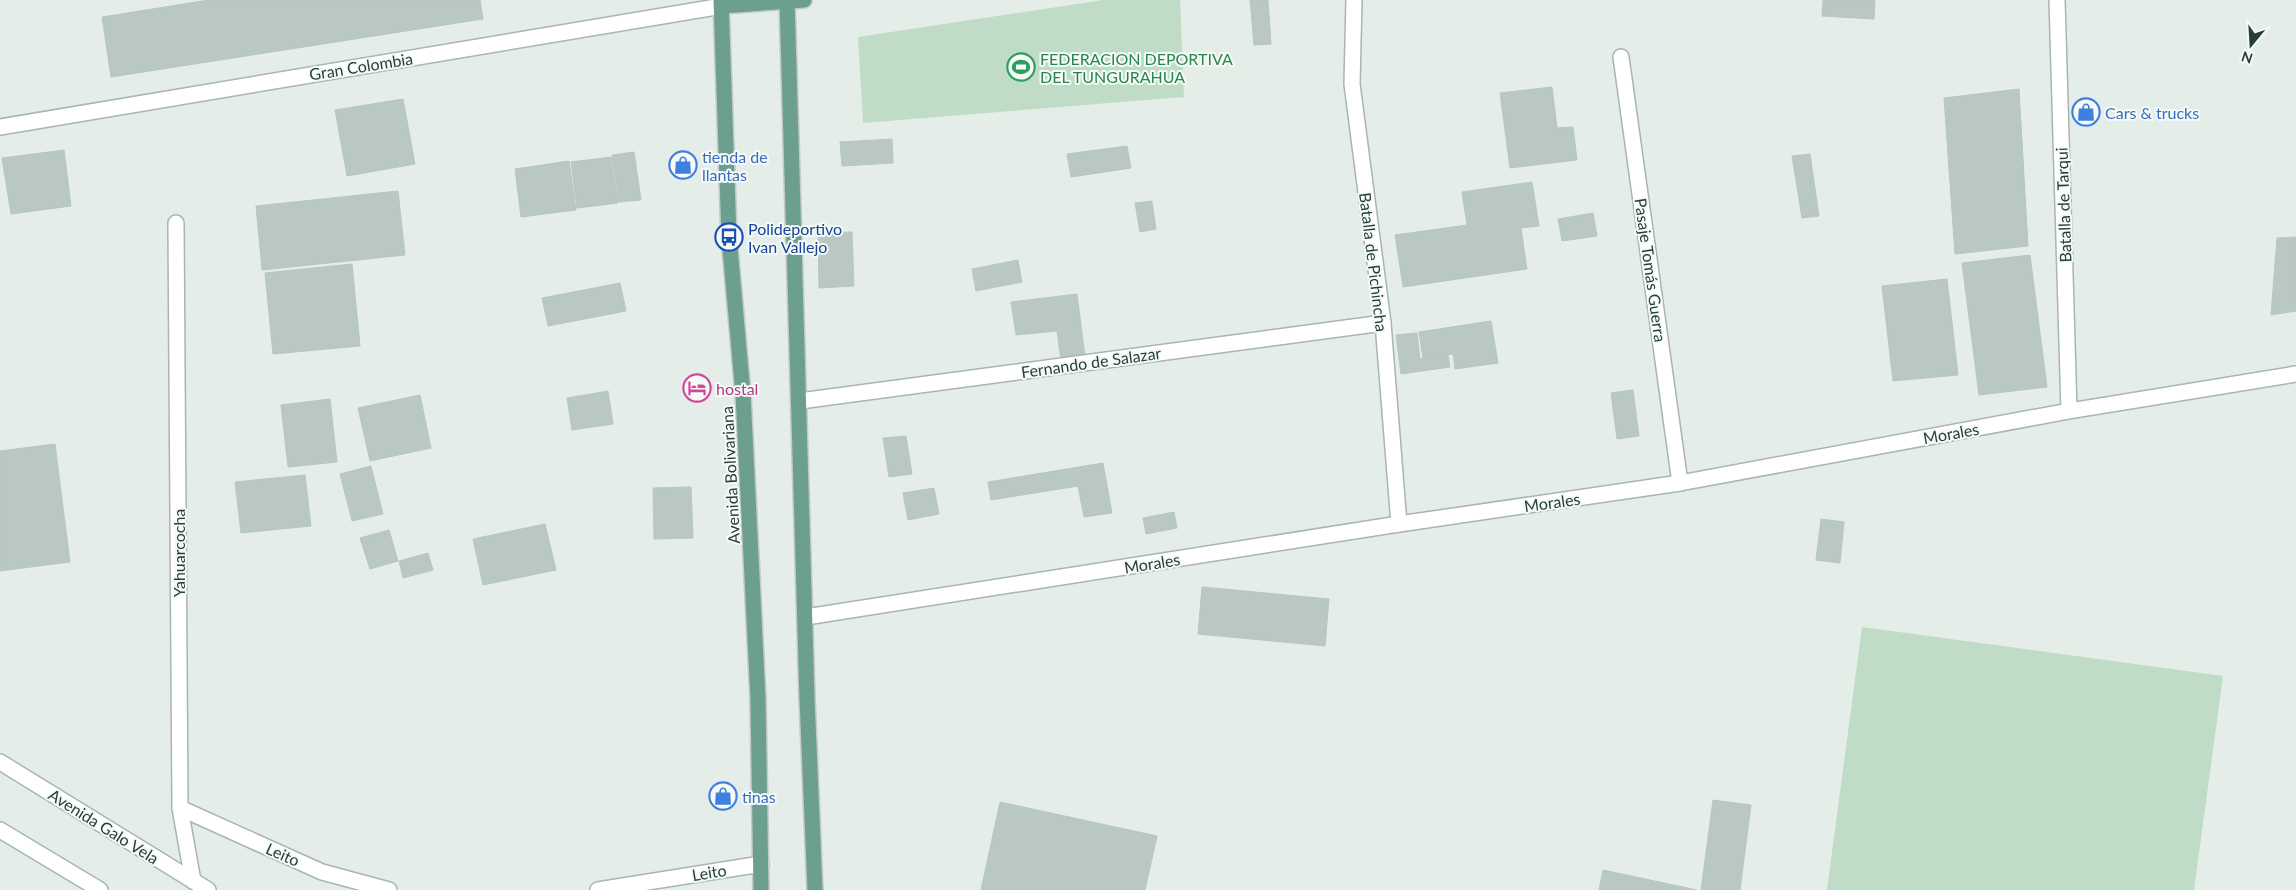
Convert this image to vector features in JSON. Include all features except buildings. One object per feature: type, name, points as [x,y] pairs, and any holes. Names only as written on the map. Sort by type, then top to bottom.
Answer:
[{"type":"main road","points":[[722,3],[804,0]]},
{"type":"main road","points":[[787,1],[792,236],[800,401],[814,890]]},
{"type":"main road","name":"Avenida Bolivariana","points":[[722,3],[729,238],[743,394],[758,699],[761,890]]},
{"type":"street","name":"Batalla de Pichincha","points":[[1354,0],[1352,84],[1383,323],[1399,524]]},
{"type":"street","name":"Batalla de Tarqui","points":[[2057,0],[2069,411]]},
{"type":"street","name":"Gran Colombia","points":[[0,127],[722,3]]},
{"type":"street","name":"Pasaje Tomás Guerra","points":[[1622,57],[1680,483]]},
{"type":"street","name":"Yahuarcocha","points":[[176,223],[180,808],[193,881]]},
{"type":"street","name":"Fernando de Salazar","points":[[800,401],[1383,323]]},
{"type":"street","name":"Morales","points":[[806,616],[1399,524],[1680,483],[2069,411],[2296,374]]},
{"type":"street","name":"Avenida Galo Vela","points":[[0,762],[208,890]]},
{"type":"street","name":"Leito","points":[[180,808],[322,872],[389,890]]},
{"type":"street","points":[[0,830],[100,890]]},
{"type":"street","name":"Leito","points":[[598,890],[760,864]]},
{"type":"green space","name":"FEDERACION DEPORTIVA DEL TUNGURAHUA","points":[[1103,0],[1180,0],[1184,97],[863,123],[858,37]]},
{"type":"green space","points":[[1862,627],[2223,676],[2194,890],[1827,890]]},
{"type":"place","name":"FEDERACION DEPORTIVA DEL TUNGURAHUA","points":[[1021,67]]},
{"type":"place","name":"Cars & trucks","points":[[2086,112]]},
{"type":"place","name":"tienda de llantas","points":[[683,165]]},
{"type":"place","name":"Polideportivo Ivan Vallejo","points":[[729,237]]},
{"type":"place","name":"hostal","points":[[697,388]]},
{"type":"place","name":"tinas","points":[[723,796]]}]
